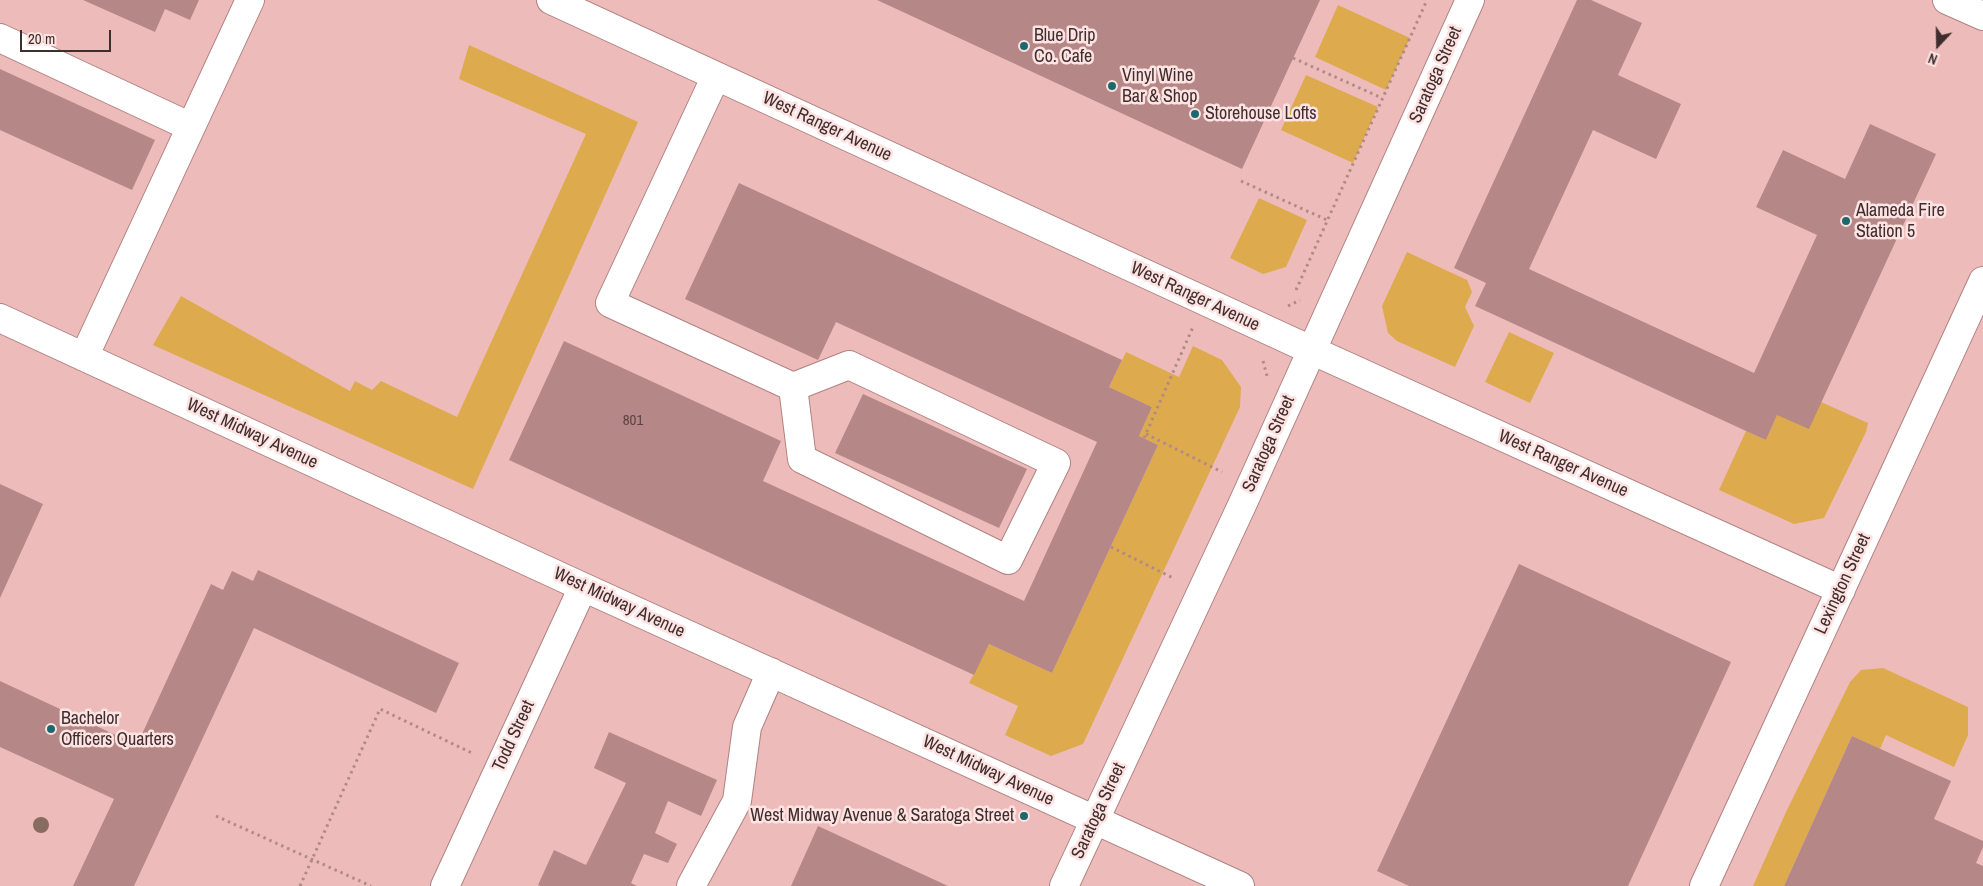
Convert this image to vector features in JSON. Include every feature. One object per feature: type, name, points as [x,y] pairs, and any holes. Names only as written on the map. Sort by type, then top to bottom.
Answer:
[{"type":"street","points":[[84,357],[250,0]]},
{"type":"street","name":"West Ranger Avenue","points":[[551,0],[1310,350],[1841,590]]},
{"type":"street","name":"Saratoga Street","points":[[1064,886],[1242,505],[1310,350],[1470,0]]},
{"type":"street","points":[[1947,0],[1983,16]]},
{"type":"street","points":[[0,38],[191,127]]},
{"type":"street","points":[[716,76],[610,303],[792,387],[849,365],[1056,463],[1008,560],[802,459],[792,387]]},
{"type":"street","name":"Lexington Street","points":[[1704,886],[1983,281]]},
{"type":"street","name":"West Midway Avenue","points":[[0,318],[1240,886]]},
{"type":"street","name":"Todd Street","points":[[445,886],[584,587]]},
{"type":"street","points":[[691,886],[737,801],[747,727],[771,672]]},
{"type":"path","points":[[1296,290],[1427,0]]},
{"type":"path","points":[[1293,58],[1382,98]]},
{"type":"path","points":[[1240,181],[1327,220]]},
{"type":"path","points":[[1204,301],[1145,436],[1222,472]]},
{"type":"path","points":[[1111,547],[1173,578]]},
{"type":"path","points":[[300,886],[380,709],[474,754]]},
{"type":"path","points":[[216,816],[371,886]]},
{"type":"shaded area","points":[[1338,5],[1410,38],[1386,90],[1315,57]]},
{"type":"shaded area","points":[[469,45],[638,122],[473,489],[153,345],[181,296],[350,391],[355,381],[372,390],[381,381],[457,417],[586,134],[459,79]]},
{"type":"shaded area","points":[[1306,75],[1378,107],[1353,163],[1281,130]]},
{"type":"shaded area","points":[[1259,198],[1307,220],[1286,267],[1263,274],[1230,258]]},
{"type":"shaded area","points":[[1407,252],[1467,280],[1472,292],[1465,307],[1474,326],[1455,367],[1397,341],[1388,333],[1382,306]]},
{"type":"shaded area","points":[[1509,332],[1554,353],[1530,403],[1485,382]]},
{"type":"shaded area","points":[[1193,346],[1222,360],[1241,387],[1240,407],[1083,744],[1051,756],[1005,735],[1018,706],[969,683],[989,644],[1052,673],[1158,445],[1139,436],[1152,407],[1109,387],[1126,352],[1179,377]]},
{"type":"shaded area","points":[[1821,402],[1868,423],[1866,432],[1824,518],[1794,524],[1719,490],[1746,431],[1766,440],[1777,415]]},
{"type":"shaded area","points":[[1883,668],[1968,707],[1968,735],[1954,767],[1886,735],[1880,749],[1852,736],[1784,886],[1753,886],[1786,812],[1850,682],[1861,670]]},
{"type":"building","points":[[83,0],[199,0],[190,20],[165,9],[155,32]]},
{"type":"building","name":"Storehouse Lofts","points":[[877,0],[1320,0],[1242,169]]},
{"type":"building","name":"Alameda Fire Station 5","points":[[1577,0],[1591,0],[1642,23],[1618,75],[1681,104],[1656,159],[1593,130],[1529,269],[1754,373],[1817,235],[1756,207],[1783,150],[1845,179],[1870,124],[1936,154],[1809,429],[1777,415],[1766,440],[1746,431],[1475,306],[1486,283],[1454,268]]},
{"type":"building","points":[[0,69],[155,140],[132,190],[0,130]]},
{"type":"building","points":[[739,183],[1122,360],[1109,387],[1152,407],[1139,436],[1158,445],[1052,673],[989,644],[974,675],[509,460],[564,341],[781,441],[763,481],[1024,601],[1097,442],[836,322],[818,360],[685,299]]},
{"type":"building","points":[[863,394],[1027,469],[999,528],[835,453]]},
{"type":"building","points":[[0,484],[43,504],[0,598]]},
{"type":"building","points":[[1519,564],[1731,662],[1628,886],[1409,886],[1377,871]]},
{"type":"building","name":"Bachelor Officers Quarters","points":[[258,570],[459,663],[436,713],[254,628],[134,886],[73,886],[114,799],[0,747],[0,681],[137,745],[211,584],[223,590],[232,571],[253,581]]},
{"type":"building","points":[[609,732],[717,780],[701,816],[668,801],[655,833],[677,844],[668,863],[644,854],[631,883],[637,886],[540,886],[538,885],[554,850],[586,865],[626,783],[594,768]]},
{"type":"building","points":[[1852,736],[1951,781],[1934,819],[1983,841],[1983,847],[1976,863],[1983,866],[1983,886],[1784,886]]},
{"type":"building","points":[[818,826],[948,886],[791,886]]},
{"type":"place","name":"Blue Drip Co. Cafe","points":[[1024,46]]},
{"type":"place","name":"Vinyl Wine Bar & Shop","points":[[1112,86]]},
{"type":"place","name":"Storehouse Lofts","points":[[1195,114]]},
{"type":"place","name":"Alameda Fire Station 5","points":[[1846,221]]},
{"type":"place","name":"Bachelor Officers Quarters","points":[[51,729]]},
{"type":"place","name":"West Midway Avenue & Saratoga Street","points":[[1024,816]]}]
